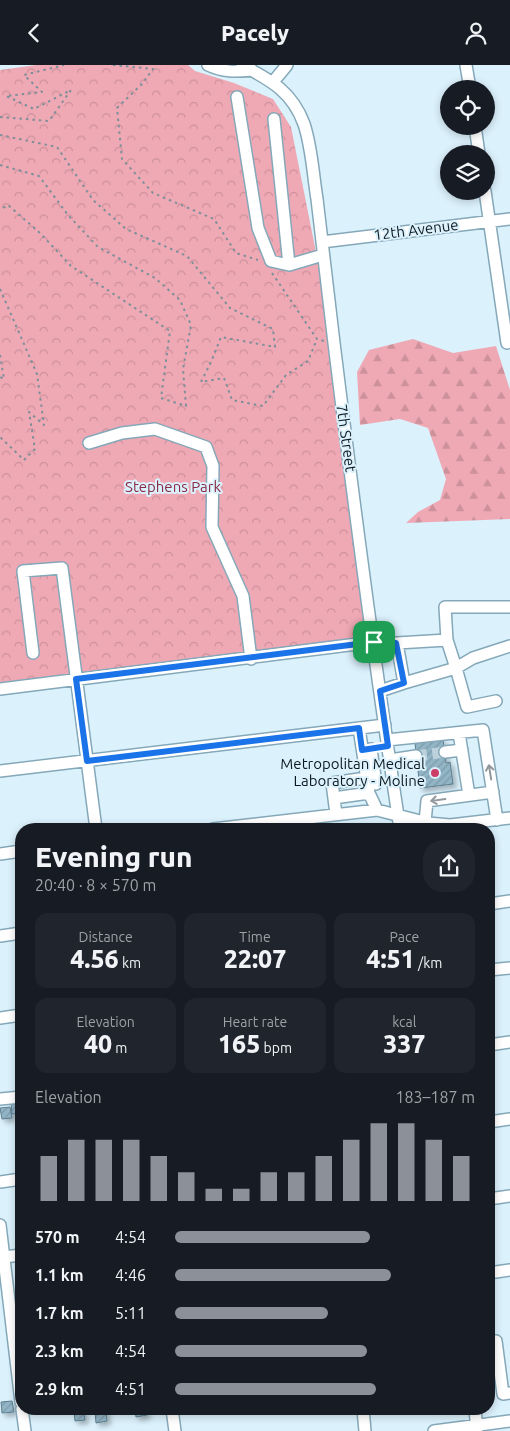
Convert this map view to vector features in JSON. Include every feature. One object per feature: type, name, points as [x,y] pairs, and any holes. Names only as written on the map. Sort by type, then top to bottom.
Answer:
[{"type":"street","name":"7th Street","points":[[208,65],[233,72],[247,68],[273,82],[297,109],[304,124],[313,174],[380,691],[399,823]]},
{"type":"street","points":[[273,82],[287,65]]},
{"type":"street","points":[[466,65],[468,80]]},
{"type":"street","points":[[238,97],[258,228],[271,261],[289,265],[323,255]]},
{"type":"street","points":[[274,119],[289,265]]},
{"type":"street","points":[[485,200],[507,343]]},
{"type":"street","name":"12th Avenue","points":[[322,242],[510,219]]},
{"type":"street","points":[[90,443],[122,433],[155,429],[206,447],[212,466],[212,527],[243,596],[251,659]]},
{"type":"street","points":[[33,653],[23,571],[62,568],[95,823]]},
{"type":"street","points":[[496,701],[467,707],[447,639],[445,607],[510,607]]},
{"type":"street","points":[[0,689],[251,659],[374,642],[396,643],[447,639]]},
{"type":"street","points":[[396,643],[404,683]]},
{"type":"street","points":[[380,691],[456,668],[473,658],[510,646]]},
{"type":"street","points":[[0,771],[385,725]]},
{"type":"street","points":[[359,728],[367,749],[370,785],[377,810]]},
{"type":"street","points":[[367,749],[387,743],[483,730],[497,820]]},
{"type":"street","points":[[459,733],[469,795]]},
{"type":"street","points":[[445,752],[462,750]]},
{"type":"street","points":[[390,760],[416,756]]},
{"type":"street","points":[[336,814],[332,783],[370,785],[393,781]]},
{"type":"street","points":[[426,822],[427,801],[493,793]]},
{"type":"street","points":[[262,823],[377,810],[434,823]]},
{"type":"street","points":[[312,817],[313,823]]},
{"type":"street","points":[[469,823],[510,818]]},
{"type":"street","points":[[0,854],[15,852]]},
{"type":"street","points":[[495,903],[510,901]]},
{"type":"street","points":[[0,936],[15,934]]},
{"type":"street","points":[[495,970],[510,968]]},
{"type":"street","points":[[0,1018],[15,1016]]},
{"type":"street","points":[[495,1044],[510,1042]]},
{"type":"street","points":[[0,1099],[15,1098]]},
{"type":"street","points":[[495,1121],[510,1119]]},
{"type":"street","points":[[0,1182],[15,1180]]},
{"type":"street","points":[[495,1198],[510,1196]]},
{"type":"street","points":[[0,1225],[15,1320]]},
{"type":"street","points":[[4,1257],[15,1256]]},
{"type":"street","points":[[495,1272],[510,1270]]},
{"type":"street","points":[[495,1341],[503,1394],[510,1393]]},
{"type":"street","points":[[23,1415],[25,1431]]},
{"type":"street","points":[[173,1415],[175,1431]]},
{"type":"street","points":[[363,1415],[365,1431]]},
{"type":"street","points":[[476,1415],[477,1428]]},
{"type":"street","points":[[434,1431],[477,1428],[510,1421]]},
{"type":"path","points":[[0,117],[49,121],[71,90],[34,109],[6,96],[42,92],[24,75],[64,65]]},
{"type":"path","points":[[113,65],[153,69],[117,108],[122,159],[153,193],[214,219],[236,253],[264,261]]},
{"type":"path","points":[[0,135],[57,147],[93,200],[126,229],[187,256],[230,308],[273,329],[275,347],[221,337],[201,381],[224,378],[232,400],[263,406],[286,375],[308,361],[316,339],[269,269]]},
{"type":"path","points":[[0,165],[39,176],[68,215],[98,247],[154,278],[180,300],[191,325],[183,369],[186,406],[161,398],[170,331],[71,266],[40,233],[8,205],[0,210]]},
{"type":"path","points":[[0,289],[37,374],[44,425],[29,412],[34,449],[24,460],[0,437]]},
{"type":"path","points":[[0,355],[4,379],[0,377]]},
{"type":"green space","name":"Stephens Park","points":[[36,65],[188,65],[195,71],[234,83],[273,99],[291,127],[319,267],[365,625],[362,635],[353,641],[0,684],[0,70]]},
{"type":"green space","points":[[413,339],[453,353],[496,346],[510,390],[510,519],[406,523],[418,512],[440,500],[446,479],[428,428],[400,419],[360,425],[357,372],[369,350]]},
{"type":"building","name":"Metropolitan Medical Laboratory - Moline","points":[[443,739],[446,763],[450,762],[453,784],[420,788],[415,743]]},
{"type":"building","points":[[11,1103],[15,1103],[15,1114],[12,1114]]},
{"type":"building","points":[[10,1107],[12,1118],[2,1119],[0,1108]]},
{"type":"building","points":[[12,1401],[14,1412],[2,1413],[1,1402]]},
{"type":"building","points":[[74,1415],[84,1415],[85,1420],[75,1421]]},
{"type":"building","points":[[95,1415],[106,1415],[107,1421],[96,1423]]},
{"type":"tunnel","points":[[416,756],[445,752]]},
{"type":"place","name":"Metropolitan Medical Laboratory - Moline","points":[[435,773]]},
{"type":"route","points":[[374,642],[396,643],[404,683],[380,691],[388,746],[362,750],[359,728],[87,761],[76,679],[251,659],[374,642]]}]
